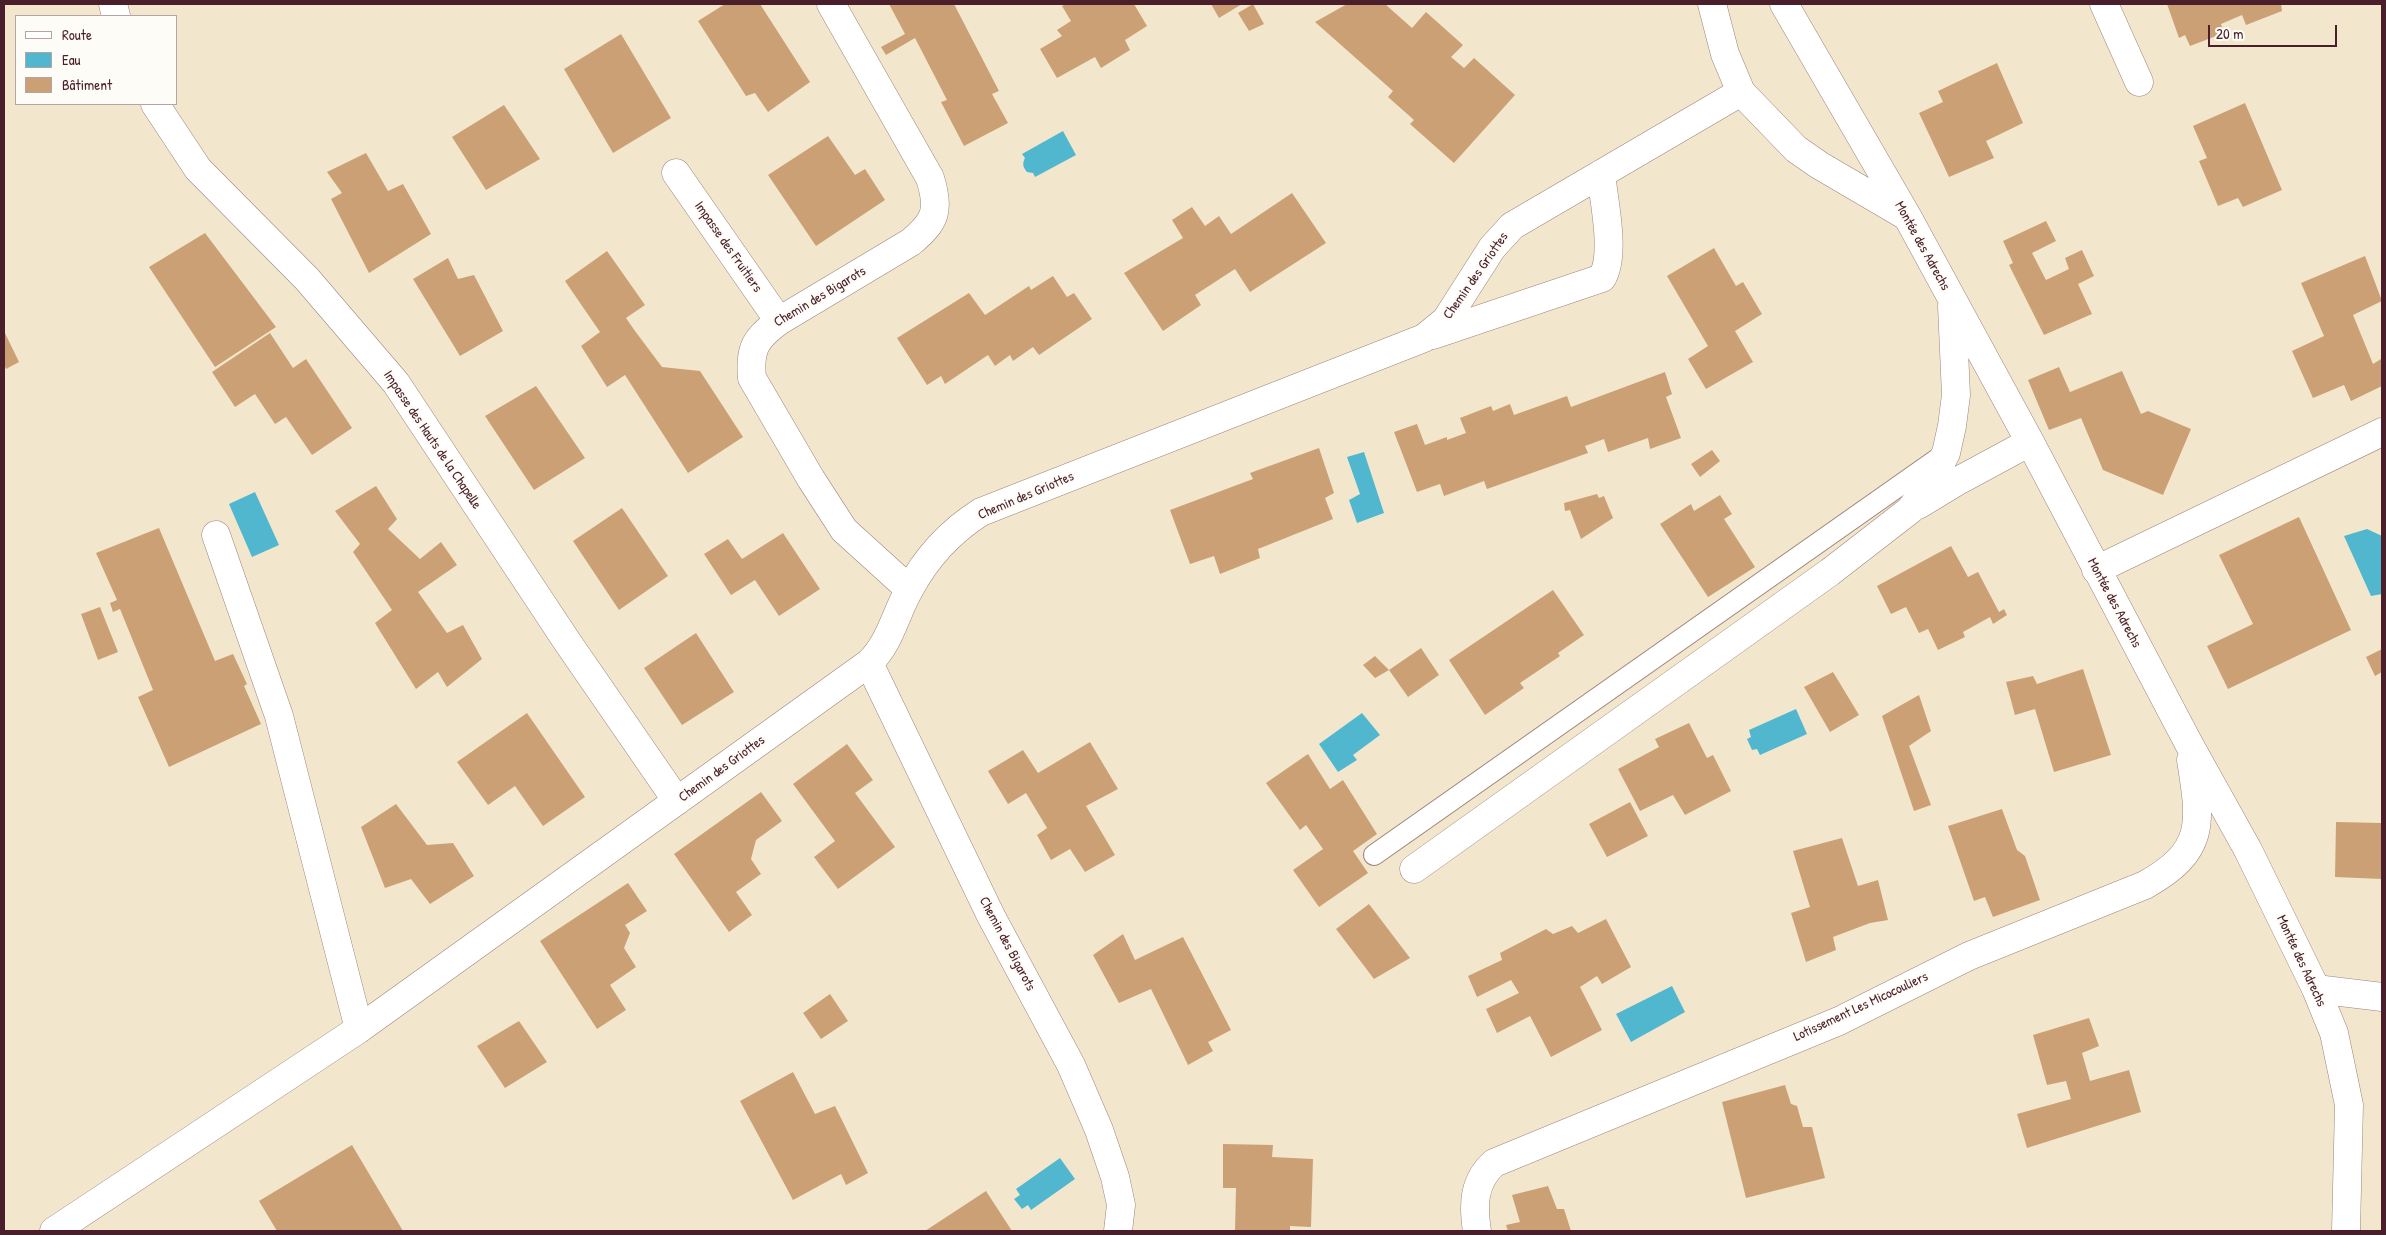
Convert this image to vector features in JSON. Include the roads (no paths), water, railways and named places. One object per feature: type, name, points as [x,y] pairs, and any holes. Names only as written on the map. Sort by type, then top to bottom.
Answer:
[{"type":"street","name":"Chemin des Bigarots","points":[[831,4],[930,178],[935,193],[936,209],[930,224],[912,242],[779,321],[761,334],[753,349],[750,362],[752,378],[811,479],[844,530],[909,589]]},
{"type":"street","points":[[1712,4],[1725,54],[1741,92],[1796,149],[1819,165],[1907,216]]},
{"type":"street","name":"Montée des Adrechs","points":[[1784,4],[1907,216],[2030,442],[2096,570],[2248,850],[2316,989],[2334,1033],[2350,1105],[2346,1231]]},
{"type":"street","points":[[2104,4],[2139,82]]},
{"type":"street","name":"Chemin des Griottes","points":[[54,1231],[359,1028],[869,663],[885,644],[909,589],[949,535],[982,512],[1424,338],[1446,320],[1492,248],[1507,230],[1741,92]]},
{"type":"street","name":"Impasse des Hauts de la Chapelle","points":[[156,105],[198,169],[307,279],[396,383],[566,640],[677,801]]},
{"type":"street","name":"Impasse des Fruitiers","points":[[676,172],[779,321]]},
{"type":"street","points":[[1424,338],[1602,278],[1606,270],[1609,254],[1601,174]]},
{"type":"street","points":[[1910,510],[1930,482],[1946,453],[1956,395],[1952,300]]},
{"type":"street","points":[[2096,570],[2382,432]]},
{"type":"street","points":[[1414,869],[1830,572],[1910,510],[1956,482],[2030,442]]},
{"type":"street","points":[[216,535],[279,716],[359,1028]]},
{"type":"street","name":"Chemin des Bigarots","points":[[869,663],[991,916],[1072,1065],[1116,1177],[1121,1206],[1118,1231]]},
{"type":"street","name":"Lotissement Les Micocouliers","points":[[1477,1231],[1474,1197],[1484,1172],[1494,1163],[1839,1021],[1969,956],[2145,885],[2168,872],[2187,850],[2196,832],[2199,809],[2189,744]]},
{"type":"street","points":[[2316,989],[2382,996]]},
{"type":"lane","points":[[1374,855],[1946,453]]},
{"type":"water","points":[[1063,131],[1076,155],[1035,177],[1033,173],[1027,172],[1023,165],[1025,158],[1022,154]]},
{"type":"water","points":[[1364,452],[1384,513],[1357,523],[1349,500],[1360,494],[1347,457]]},
{"type":"water","points":[[255,492],[279,545],[252,557],[229,504]]},
{"type":"water","points":[[2367,529],[2382,536],[2382,594],[2371,596],[2344,536]]},
{"type":"water","points":[[1796,709],[1807,734],[1760,755],[1757,749],[1752,750],[1747,739],[1751,737],[1749,730]]},
{"type":"water","points":[[1362,713],[1380,735],[1353,755],[1357,760],[1338,772],[1319,744]]},
{"type":"water","points":[[1672,986],[1685,1012],[1631,1042],[1616,1014]]},
{"type":"water","points":[[1060,1158],[1075,1179],[1031,1210],[1028,1205],[1022,1209],[1014,1199],[1020,1195],[1016,1189]]}]
